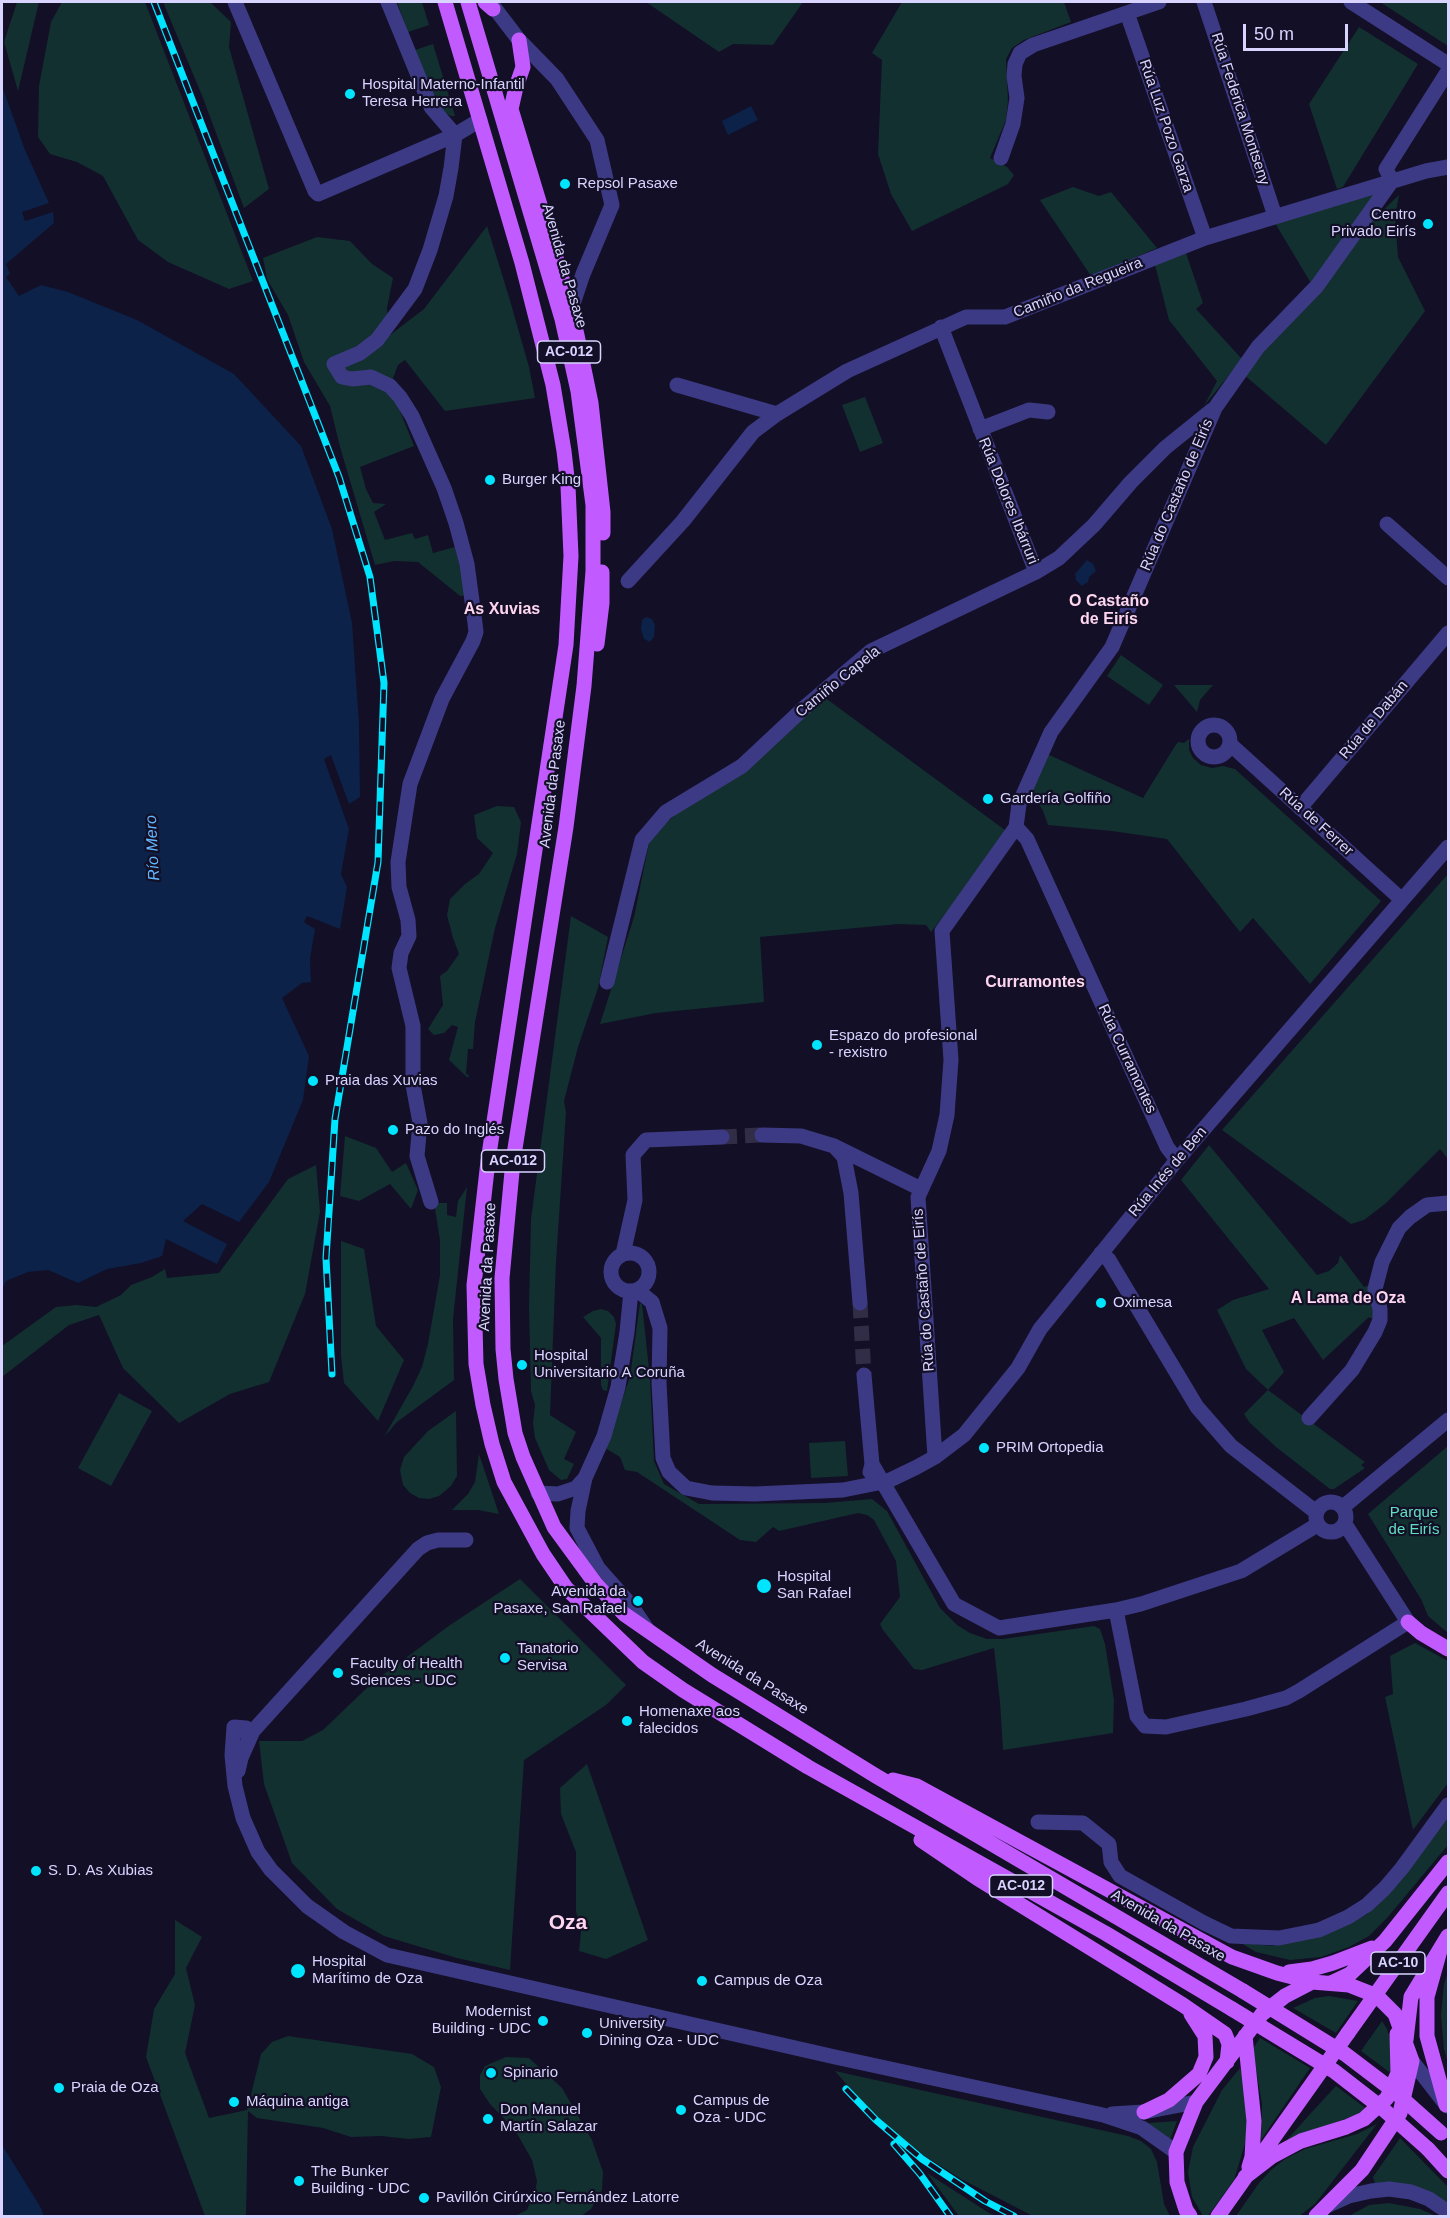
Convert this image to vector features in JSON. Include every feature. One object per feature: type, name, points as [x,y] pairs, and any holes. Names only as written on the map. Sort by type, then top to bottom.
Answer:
[{"type":"main road","name":"Avenida da Pasaxe","points":[[445,2],[522,263],[553,385],[564,451],[571,556],[566,645],[488,1161],[474,1285],[474,1338],[483,1405],[504,1482],[543,1554],[566,1588],[643,1662],[683,1690],[808,1767],[1094,1927],[1334,2071],[1428,2149],[1449,2171]]},
{"type":"main road","name":"Avenida da Pasaxe","points":[[468,2],[562,319],[578,391],[592,505],[593,571],[584,686],[567,827],[513,1161],[502,1278],[503,1350],[510,1407],[515,1433],[538,1493],[554,1527],[595,1583],[624,1614],[651,1634],[712,1675],[876,1776],[1243,1991],[1345,2054],[1395,2092],[1445,2137]]},
{"type":"main road","points":[[477,29],[487,3]]},
{"type":"main road","points":[[519,40],[523,67],[511,109],[571,310],[591,403],[603,512],[602,603],[595,661],[584,686]]},
{"type":"main road","points":[[1408,1622],[1428,1638],[1449,1648]]},
{"type":"main road","points":[[808,1767],[978,1878],[1183,2005],[1225,2034],[1229,2044],[1227,2062]]},
{"type":"main road","points":[[876,1776],[917,1786],[1223,1953],[1277,1973],[1312,1982],[1349,1986],[1377,1996],[1395,2014],[1412,2061],[1400,2113],[1362,2170],[1316,2217]]},
{"type":"main road","name":"AC-10","points":[[1331,1983],[1350,1974],[1385,1941],[1449,1862]]},
{"type":"main road","name":"AC-10","points":[[1218,2217],[1449,1893]]},
{"type":"main road","name":"AC-10","points":[[1277,1973],[1312,1969],[1333,1963],[1359,1954],[1385,1941]]},
{"type":"main road","points":[[1445,1942],[1427,1997],[1427,2036],[1447,2106]]},
{"type":"main road","name":"AC-10","points":[[1406,2043],[1411,1998],[1445,1942]]},
{"type":"main road","points":[[1190,2217],[1177,2182],[1176,2152],[1196,2102],[1262,2014],[1285,1996],[1312,1982]]},
{"type":"main road","points":[[1144,2112],[1169,2100],[1185,2087],[1199,2074],[1206,2057],[1205,2036],[1194,2017],[1183,2005]]},
{"type":"main road","points":[[1245,2177],[1271,2157],[1301,2141],[1364,2119],[1387,2098],[1398,2073],[1399,2047],[1395,2014]]},
{"type":"main road","points":[[1245,2036],[1254,2121],[1251,2157],[1245,2177]]},
{"type":"street","points":[[236,2],[318,194],[455,135],[480,120]]},
{"type":"street","points":[[388,2],[431,107],[455,135],[451,168],[438,225],[423,273],[415,289],[377,340],[360,352],[334,364],[342,377],[371,377],[390,386],[412,416],[444,488],[456,523],[466,564],[475,623],[476,632],[473,641],[445,692],[410,784],[398,862],[399,887],[408,920],[409,936],[401,953],[399,968],[413,1026],[413,1085],[420,1123],[417,1156],[431,1202]]},
{"type":"street","points":[[1001,158],[1013,124],[1017,98],[1015,64],[1020,53],[1033,45],[1159,2]]},
{"type":"street","name":"Rúa Federica Montseny","points":[[1204,2],[1275,216]]},
{"type":"street","points":[[1351,2],[1449,64]]},
{"type":"street","name":"Avenida da Pasaxe","points":[[487,3],[557,79],[597,140],[612,205],[583,274],[571,310]]},
{"type":"street","name":"Rúa Luz Pozo Garza","points":[[1127,13],[1205,238]]},
{"type":"street","points":[[1392,182],[1386,169],[1449,71]]},
{"type":"street","name":"Camiño da Regueira","points":[[628,581],[683,521],[753,432],[777,414],[847,371],[966,317],[1005,317],[1205,238],[1449,167]]},
{"type":"street","name":"Rúa do Castaño de Eirís","points":[[935,1457],[918,1197],[939,1151],[947,1115],[951,1060],[942,932],[1016,827],[1019,804],[1051,732],[1112,647],[1215,408],[1258,347],[1317,286],[1392,182]]},
{"type":"street","name":"Rúa Dolores Ibárruri","points":[[940,327],[1036,572]]},
{"type":"street","points":[[677,385],[777,414]]},
{"type":"street","name":"Camiño Capela","points":[[607,982],[642,840],[666,812],[742,766],[805,707],[872,651],[1036,572],[1059,558],[1094,525],[1131,482],[1165,448],[1215,408]]},
{"type":"street","name":"Rúa Dolores Ibárruri","points":[[980,429],[1029,410],[1048,412]]},
{"type":"street","points":[[1387,524],[1449,578]]},
{"type":"street","name":"Rúa de Dabán","points":[[1300,808],[1449,633]]},
{"type":"street","name":"Rúa de Ferrer","points":[[1230,744],[1401,900]]},
{"type":"street","name":"Rúa Curramontes","points":[[1016,827],[1027,839],[1167,1147],[1178,1160]]},
{"type":"street","name":"Rúa Inés de Ben","points":[[634,1290],[652,1302],[660,1328],[659,1383],[663,1458],[669,1472],[686,1488],[712,1493],[755,1494],[843,1490],[874,1485],[935,1457],[964,1435],[1018,1368],[1040,1329],[1101,1253],[1178,1160],[1449,847]]},
{"type":"street","points":[[762,1135],[801,1136],[834,1146],[921,1188]]},
{"type":"street","points":[[623,1254],[634,1253],[647,1263],[649,1269],[647,1281],[634,1290],[626,1291],[617,1286],[611,1274],[613,1264],[623,1254],[635,1200],[633,1155],[646,1140],[722,1137]]},
{"type":"street","points":[[834,1146],[844,1157],[850,1193],[860,1303]]},
{"type":"street","points":[[1309,1418],[1352,1370],[1375,1332],[1380,1320],[1380,1308],[1375,1289],[1382,1262],[1400,1228],[1410,1217],[1427,1205],[1449,1203]]},
{"type":"street","points":[[864,1374],[874,1485],[954,1604],[999,1628],[1116,1610],[1241,1571],[1317,1518],[1320,1505],[1330,1501],[1340,1503],[1347,1516],[1345,1524],[1340,1529],[1325,1531],[1317,1518],[1231,1446],[1197,1407],[1109,1260],[1101,1253]]},
{"type":"street","points":[[634,1290],[612,1410],[604,1436],[585,1478],[577,1528],[598,1568],[630,1604],[651,1634]]},
{"type":"street","points":[[1343,1507],[1449,1420]]},
{"type":"street","points":[[538,1493],[558,1494],[576,1488],[585,1478]]},
{"type":"street","points":[[1116,1610],[1137,1716],[1145,1725],[1154,1728],[1246,1709],[1286,1698],[1408,1622],[1345,1524]]},
{"type":"street","points":[[235,1786],[241,1758],[253,1731],[418,1549],[438,1540],[466,1540]]},
{"type":"street","points":[[249,1740],[246,1728],[234,1726],[232,1755],[235,1786],[248,1832],[258,1852],[307,1906],[344,1932],[387,1955],[846,2060],[1103,2115],[1142,2128],[1176,2152]]},
{"type":"street","points":[[1038,1822],[1083,1823],[1109,1844],[1111,1862],[1120,1876],[1231,1936],[1279,1938],[1318,1930],[1348,1917],[1367,1905],[1402,1868],[1449,1804]]},
{"type":"street","points":[[1412,2061],[1447,2106]]},
{"type":"street","points":[[1103,2115],[1144,2112],[1196,2102]]},
{"type":"street","points":[[1329,2205],[1371,2191],[1389,2188],[1411,2192],[1429,2199],[1449,2212]]},
{"type":"green space","points":[[17,2],[39,2],[18,91],[4,42]]},
{"type":"green space","points":[[62,2],[145,2],[253,281],[229,289],[168,262],[138,240],[103,176],[77,162],[50,154],[38,137],[39,86],[51,22]]},
{"type":"green space","points":[[163,2],[210,2],[231,22],[229,47],[269,189],[244,208],[203,98]]},
{"type":"green space","points":[[397,2],[422,2],[429,25],[408,32]]},
{"type":"green space","points":[[646,2],[803,2],[773,45],[733,44],[719,52]]},
{"type":"green space","points":[[902,2],[1064,2],[1071,22],[1024,40],[1012,48],[1006,59],[1008,101],[1006,120],[990,158],[1007,167],[1014,175],[1008,184],[912,231],[891,194],[878,154],[882,60],[872,53]]},
{"type":"green space","points":[[1380,2],[1448,2],[1448,46]]},
{"type":"green space","points":[[1359,27],[1418,64],[1343,187],[1337,189],[1309,104]]},
{"type":"green space","points":[[433,44],[455,116],[440,110],[415,50]]},
{"type":"green space","points":[[1073,187],[1099,196],[1111,192],[1157,248],[1091,276],[1040,200]]},
{"type":"green space","points":[[1375,194],[1312,285],[1275,223]]},
{"type":"green space","points":[[1399,195],[1395,217],[1398,257],[1425,311],[1326,445],[1243,374],[1371,222]]},
{"type":"green space","points":[[487,226],[529,367],[535,398],[445,411],[405,360],[398,365],[390,386],[414,446],[360,467],[366,489],[373,503],[386,504],[374,512],[385,540],[412,533],[415,539],[428,535],[433,553],[455,547],[467,595],[460,596],[418,562],[394,561],[375,565],[330,406],[304,362],[288,315],[267,279],[263,258],[317,237],[350,241],[372,264],[393,278],[387,308],[390,335],[424,309]]},
{"type":"green space","points":[[1186,253],[1203,303],[1196,309],[1242,359],[1204,406],[1217,381],[1169,320],[1155,265]]},
{"type":"green space","points":[[865,397],[883,443],[860,452],[842,405]]},
{"type":"green space","points":[[1121,655],[1163,685],[1149,705],[1107,676]]},
{"type":"green space","points":[[1174,685],[1213,685],[1200,700],[1197,712]]},
{"type":"green space","points":[[824,697],[1005,830],[966,887],[931,932],[926,925],[899,924],[760,937],[764,1002],[656,1013],[600,1024],[634,917],[650,838],[679,811]]},
{"type":"green space","points":[[1189,739],[1189,750],[1193,758],[1201,765],[1235,769],[1381,901],[1310,984],[1253,918],[1240,932],[1167,839],[1048,825],[1029,787],[1045,753],[1143,798],[1178,742],[1184,743]]},
{"type":"green space","points":[[497,806],[514,807],[521,822],[517,854],[495,928],[475,1022],[473,1049],[468,1049],[466,1074],[469,1075],[468,1078],[449,1060],[458,1027],[452,1025],[444,1033],[434,1035],[428,1029],[443,1005],[440,976],[447,971],[459,954],[447,915],[450,899],[479,874],[493,853],[477,838],[474,815]]},
{"type":"green space","points":[[1448,874],[1448,1159],[1440,1149],[1385,1204],[1364,1220],[1351,1224],[1222,1130]]},
{"type":"green space","points":[[571,916],[608,937],[598,988],[578,1047],[564,1101],[566,1112],[556,1262],[550,1415],[576,1432],[564,1459],[574,1464],[567,1479],[561,1480],[549,1470],[535,1438],[533,1423],[535,1405],[531,1391],[529,1306],[531,1219]]},
{"type":"green space","points":[[345,1136],[376,1148],[392,1172],[406,1163],[418,1190],[411,1209],[390,1184],[359,1201],[340,1196]]},
{"type":"green space","points":[[1209,1145],[1317,1275],[1329,1271],[1338,1263],[1340,1255],[1364,1287],[1370,1285],[1377,1322],[1369,1317],[1323,1360],[1294,1318],[1262,1330],[1284,1372],[1268,1390],[1246,1369],[1217,1310],[1233,1300],[1269,1289],[1181,1180]]},
{"type":"green space","points":[[316,1165],[320,1212],[305,1294],[269,1382],[230,1394],[179,1423],[123,1368],[99,1315],[69,1325],[2,1377],[2,1346],[56,1307],[77,1305],[96,1307],[121,1295],[131,1285],[165,1269],[167,1278],[219,1273],[288,1179]]},
{"type":"green space","points":[[467,1187],[453,1319],[454,1380],[397,1422],[384,1437],[422,1367],[428,1344],[440,1275],[440,1240],[434,1203],[447,1203],[447,1215],[456,1217],[458,1201]]},
{"type":"green space","points":[[341,1241],[364,1249],[376,1326],[404,1360],[378,1421],[344,1383],[341,1356]]},
{"type":"green space","points":[[640,1303],[642,1304],[650,1378],[654,1461],[664,1484],[699,1504],[825,1503],[872,1499],[887,1511],[940,1608],[957,1625],[970,1633],[987,1639],[1003,1639],[1094,1626],[1100,1629],[1105,1644],[1114,1700],[1113,1733],[1003,1750],[994,1648],[922,1670],[914,1669],[883,1630],[880,1624],[900,1597],[896,1561],[874,1520],[867,1515],[858,1513],[779,1531],[773,1527],[756,1542],[740,1540],[637,1472],[625,1470],[620,1457],[605,1448],[630,1377]]},
{"type":"green space","points":[[601,1309],[608,1311],[614,1317],[616,1324],[607,1391],[603,1390],[601,1385],[601,1338],[583,1317]]},
{"type":"green space","points":[[1268,1390],[1365,1462],[1361,1465],[1365,1468],[1334,1489],[1330,1489],[1276,1447],[1250,1423],[1244,1414]]},
{"type":"green space","points":[[119,1393],[152,1411],[111,1486],[78,1468]]},
{"type":"green space","points":[[456,1411],[457,1476],[451,1486],[439,1496],[429,1499],[419,1498],[403,1485],[400,1470],[404,1457],[428,1431]]},
{"type":"green space","points":[[845,1441],[848,1476],[811,1478],[809,1443]]},
{"type":"green space","name":"Parque de Eirís","points":[[1448,1446],[1448,1633],[1428,1616],[1421,1599],[1368,1514]]},
{"type":"green space","points":[[479,1454],[499,1514],[478,1510],[452,1510],[468,1494],[475,1482]]},
{"type":"green space","points":[[520,1579],[626,1685],[606,1705],[524,1760],[510,1970],[457,1958],[384,1936],[337,1909],[292,1863],[264,1784],[259,1741],[302,1741],[323,1730],[372,1683],[450,1625]]},
{"type":"green space","points":[[1415,1643],[1448,1661],[1448,1783],[1413,1830],[1385,1697],[1393,1694],[1390,1656]]},
{"type":"green space","points":[[587,1764],[648,1940],[606,1959],[579,1951],[581,1932],[576,1911],[576,1852],[561,1814],[560,1788]]},
{"type":"green space","points":[[1448,1814],[1448,1845],[1369,1936],[1349,1947],[1321,1957],[1290,1960],[1256,1952],[1239,1942],[1272,1946],[1336,1930],[1366,1915],[1378,1905],[1415,1860]]},
{"type":"green space","points":[[175,1920],[202,1937],[186,1968],[195,2005],[185,2053],[209,2118],[247,2110],[261,2054],[272,2042],[288,2036],[412,2054],[434,2067],[441,2087],[431,2137],[409,2139],[381,2136],[351,2137],[323,2128],[257,2118],[248,2111],[246,2216],[205,2216],[146,2057],[154,2009],[175,1974]]},
{"type":"green space","points":[[1448,1972],[1448,2063],[1444,2049],[1441,2015],[1444,1984]]},
{"type":"green space","points":[[1329,1996],[1358,2001],[1336,2033],[1293,2008],[1315,1998]]},
{"type":"green space","points":[[1382,2021],[1392,2046],[1392,2074],[1361,2051]]},
{"type":"green space","points":[[1260,2038],[1310,2068],[1261,2140],[1262,2104],[1254,2058],[1254,2047]]},
{"type":"green space","points":[[506,2057],[529,2058],[562,2088],[592,2140],[603,2172],[602,2190],[591,2209],[581,2216],[515,2216],[527,2210],[535,2192],[537,2181],[532,2160],[515,2130],[490,2104],[480,2089],[480,2075],[485,2066]]},
{"type":"green space","points":[[1240,2068],[1245,2084],[1248,2134],[1234,2180],[1208,2216],[1203,2216],[1192,2197],[1188,2172],[1193,2147],[1222,2090]]},
{"type":"green space","points":[[835,2071],[1128,2136],[1141,2141],[1151,2149],[1157,2162],[1164,2204],[1170,2216],[1033,2216],[961,2179],[925,2156],[893,2131],[861,2101]]},
{"type":"green space","points":[[1336,2086],[1368,2110],[1285,2142],[1311,2113]]},
{"type":"green space","points":[[1177,2121],[1170,2140],[1149,2127],[1149,2123]]},
{"type":"green space","points":[[1377,2124],[1315,2204],[1299,2216],[1236,2216],[1259,2183],[1285,2159],[1305,2149],[1357,2134]]},
{"type":"green space","points":[[1400,2138],[1448,2187],[1448,2205],[1375,2184],[1373,2177]]},
{"type":"green space","points":[[927,2173],[989,2213],[996,2216],[959,2216]]},
{"type":"green space","points":[[1389,2203],[1420,2209],[1436,2216],[1349,2216],[1369,2205]]},
{"type":"water","name":"Río Mero","points":[[2,86],[25,150],[49,203],[22,212],[25,221],[53,212],[54,223],[6,264],[10,274],[6,277],[19,296],[41,285],[68,292],[137,320],[234,374],[301,446],[332,529],[352,623],[359,724],[360,797],[349,804],[331,755],[324,759],[349,829],[341,874],[347,887],[340,929],[307,916],[304,922],[315,929],[310,959],[311,982],[302,983],[282,998],[309,1056],[303,1100],[269,1182],[239,1222],[202,1204],[183,1221],[227,1244],[217,1264],[166,1239],[162,1256],[141,1263],[107,1269],[78,1283],[48,1270],[28,1272],[6,1281],[2,1289]]},
{"type":"water","points":[[751,106],[758,120],[728,135],[722,121]]},
{"type":"water","points":[[1087,560],[1093,564],[1096,571],[1082,586],[1076,580],[1075,574]]},
{"type":"water","points":[[646,617],[652,619],[655,625],[654,637],[650,642],[644,639],[641,629],[642,620]]},
{"type":"water","points":[[2,2145],[41,2208],[44,2216],[2,2216]]},
{"type":"tunnel","points":[[722,1137],[762,1135]]},
{"type":"tunnel","points":[[860,1303],[864,1375]]},
{"type":"railway","points":[[154,2],[339,477],[370,577],[384,683],[378,862],[335,1119],[326,1258],[332,1374]]},
{"type":"railway","points":[[846,2089],[876,2120],[922,2159],[985,2201],[1014,2216]]},
{"type":"railway","points":[[894,2144],[920,2174],[950,2216]]},
{"type":"place","name":"Hospital Materno-Infantil Teresa Herrera","points":[[350,94]]},
{"type":"place","name":"Repsol Pasaxe","points":[[565,184]]},
{"type":"place","name":"Centro Privado Eirís","points":[[1428,224]]},
{"type":"place","name":"Burger King","points":[[490,480]]},
{"type":"place","name":"Gardería Golfiño","points":[[988,799]]},
{"type":"place","name":"Espazo do profesional - rexistro","points":[[817,1045]]},
{"type":"place","name":"Praia das Xuvias","points":[[313,1081]]},
{"type":"place","name":"Pazo do Inglés","points":[[393,1130]]},
{"type":"place","name":"Oximesa","points":[[1101,1303]]},
{"type":"place","name":"Hospital Universitario A Coruña","points":[[522,1365]]},
{"type":"place","name":"PRIM Ortopedia","points":[[984,1448]]},
{"type":"place","name":"Hospital San Rafael","points":[[764,1586]]},
{"type":"place","name":"Avenida da Pasaxe, San Rafael","points":[[638,1601]]},
{"type":"place","name":"Tanatorio Servisa","points":[[505,1658]]},
{"type":"place","name":"Faculty of Health Sciences - UDC","points":[[338,1673]]},
{"type":"place","name":"Homenaxe aos falecidos","points":[[627,1721]]},
{"type":"place","name":"S. D. As Xubias","points":[[36,1871]]},
{"type":"place","name":"Hospital Marítimo de Oza","points":[[298,1971]]},
{"type":"place","name":"Campus de Oza","points":[[702,1981]]},
{"type":"place","name":"Modernist Building - UDC","points":[[543,2021]]},
{"type":"place","name":"University Dining Oza - UDC","points":[[587,2033]]},
{"type":"place","name":"Spinario","points":[[491,2073]]},
{"type":"place","name":"Praia de Oza","points":[[59,2088]]},
{"type":"place","name":"Máquina antiga","points":[[234,2102]]},
{"type":"place","name":"Campus de Oza - UDC","points":[[681,2110]]},
{"type":"place","name":"Don Manuel Martín Salazar","points":[[488,2119]]},
{"type":"place","name":"The Bunker Building - UDC","points":[[299,2181]]},
{"type":"place","name":"Pavillón Cirúrxico Fernández Latorre","points":[[424,2198]]},
{"type":"district","name":"As Xuvias","points":[[502,610]]},
{"type":"district","name":"O Castaño de Eirís","points":[[1109,611]]},
{"type":"district","name":"Curramontes","points":[[1035,983]]},
{"type":"district","name":"A Lama de Oza","points":[[1348,1299]]},
{"type":"district","name":"Oza","points":[[568,1923]]}]
